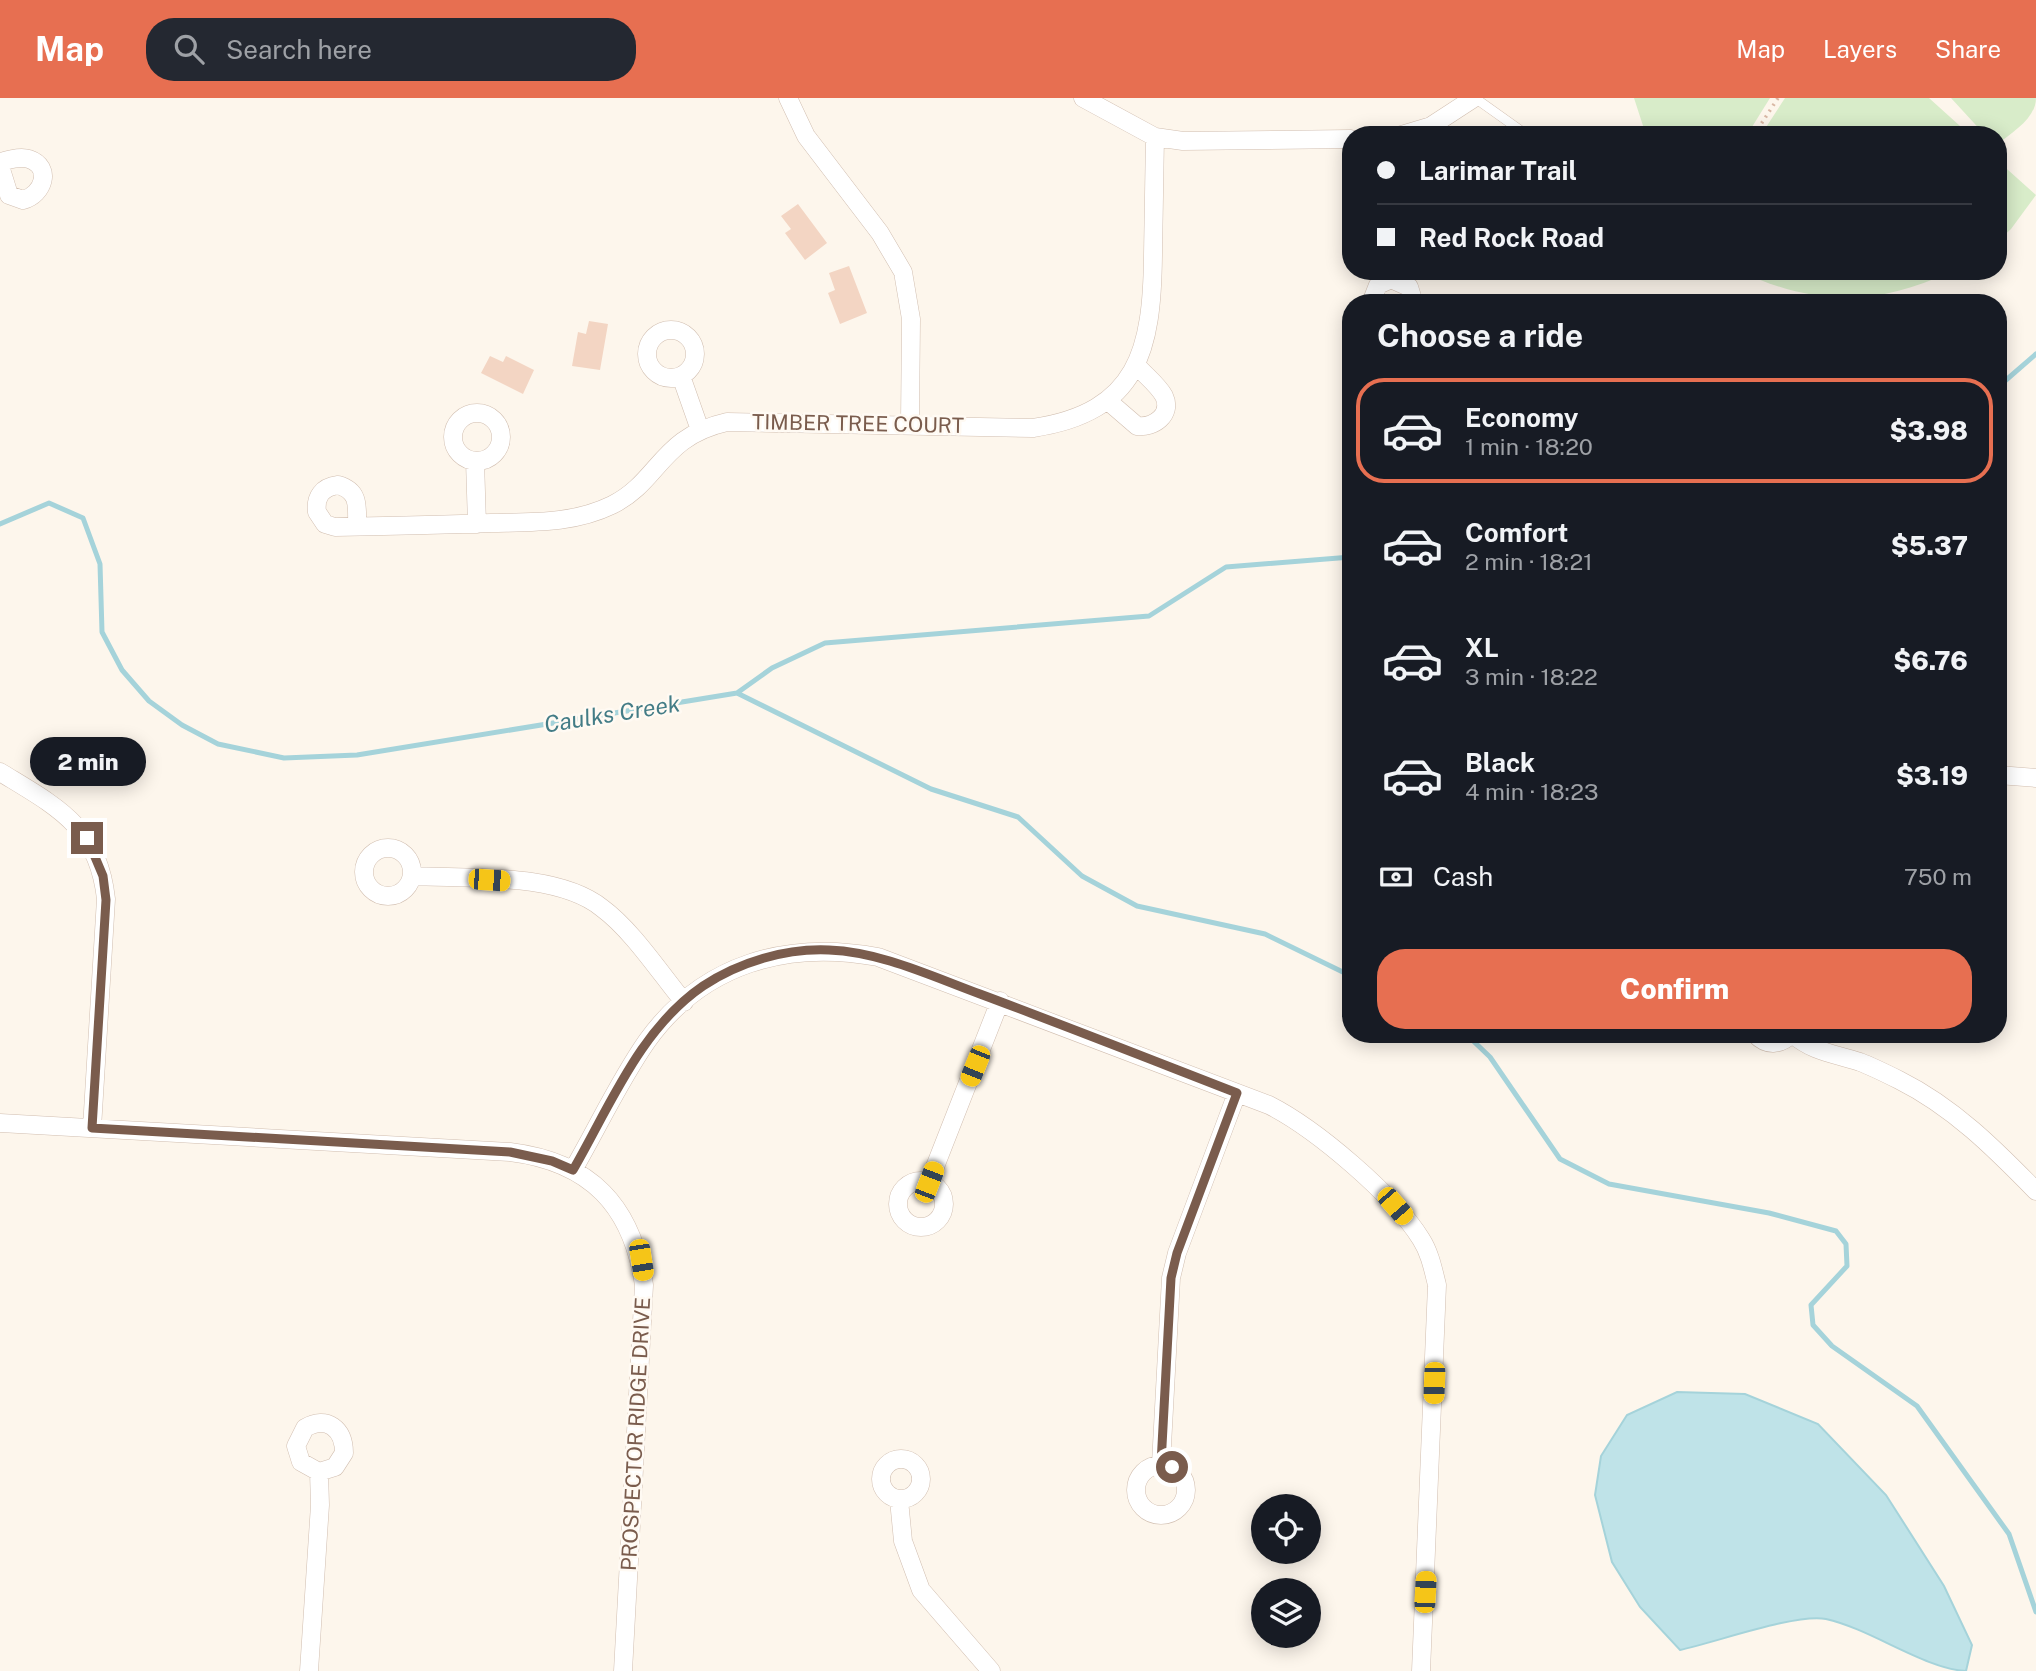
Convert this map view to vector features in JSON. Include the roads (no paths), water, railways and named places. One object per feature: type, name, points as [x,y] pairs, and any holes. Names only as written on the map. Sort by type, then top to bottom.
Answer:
[{"type":"street","points":[[788,98],[806,136],[880,233],[903,272],[911,319],[910,423]]},
{"type":"street","points":[[1083,98],[1155,137],[1183,141],[1342,139]]},
{"type":"street","points":[[1431,126],[1475,98]]},
{"type":"street","name":"TIMBER TREE COURT","points":[[357,526],[574,520],[615,504],[680,440],[700,429],[727,422],[910,423],[1033,428],[1060,424],[1108,401],[1119,393],[1137,366],[1150,327],[1153,297],[1155,137]]},
{"type":"street","points":[[1374,294],[1378,285],[1384,280]]},
{"type":"street","points":[[1398,280],[1409,287],[1411,294]]},
{"type":"street","points":[[1108,401],[1136,426],[1152,426],[1162,417],[1165,410],[1164,395],[1137,366]]},
{"type":"street","points":[[681,376],[700,429]]},
{"type":"street","points":[[475,461],[477,524]]},
{"type":"street","points":[[0,772],[60,809],[76,824],[87,838],[103,876],[106,900],[92,1128]]},
{"type":"street","points":[[2007,776],[2036,778]]},
{"type":"street","points":[[412,876],[543,884],[585,897],[602,907],[616,921],[684,1002]]},
{"type":"street","points":[[573,1170],[648,1040],[684,1002],[703,986],[749,962],[799,951],[827,949],[878,957],[1269,1105],[1317,1134],[1395,1206],[1423,1242],[1431,1261],[1438,1304],[1421,1671]]},
{"type":"street","points":[[929,1182],[1000,1001]]},
{"type":"street","points":[[1804,1043],[1810,1048],[1861,1063],[1902,1081],[1953,1112],[2036,1191]]},
{"type":"street","points":[[1161,1464],[1171,1278],[1177,1253],[1237,1093]]},
{"type":"street","name":"PROSPECTOR RIDGE DRIVE","points":[[0,1122],[510,1152],[552,1161],[573,1170],[602,1192],[622,1214],[634,1238],[645,1285],[623,1671]]},
{"type":"street","points":[[309,1671],[320,1505],[319,1472]]},
{"type":"street","points":[[899,1500],[903,1541],[921,1590],[991,1671]]},
{"type":"lane","points":[[1475,98],[1514,126]]},
{"type":"water","points":[[1677,1392],[1745,1394],[1818,1424],[1886,1495],[1944,1586],[1972,1645],[1966,1671],[1933,1663],[1843,1624],[1813,1618],[1776,1624],[1680,1650],[1640,1607],[1612,1562],[1595,1495],[1601,1456],[1627,1415]]},
{"type":"waterway","name":"Caulks Creek","points":[[2007,379],[2036,354]]},
{"type":"waterway","name":"Caulks Creek","points":[[0,524],[49,503],[83,518],[100,564],[102,632],[122,670],[149,701],[182,725],[218,744],[284,758],[357,755],[737,693],[772,668],[825,643],[1149,616],[1226,567],[1342,558]]},
{"type":"waterway","points":[[737,693],[931,789],[1018,817],[1082,876],[1137,906],[1265,934],[1342,972]]},
{"type":"waterway","points":[[1475,1043],[1490,1057],[1560,1159],[1609,1184],[1769,1213],[1836,1231],[1846,1244],[1847,1266],[1811,1305],[1813,1325],[1832,1346],[1917,1406],[2009,1534],[2036,1612]]}]
